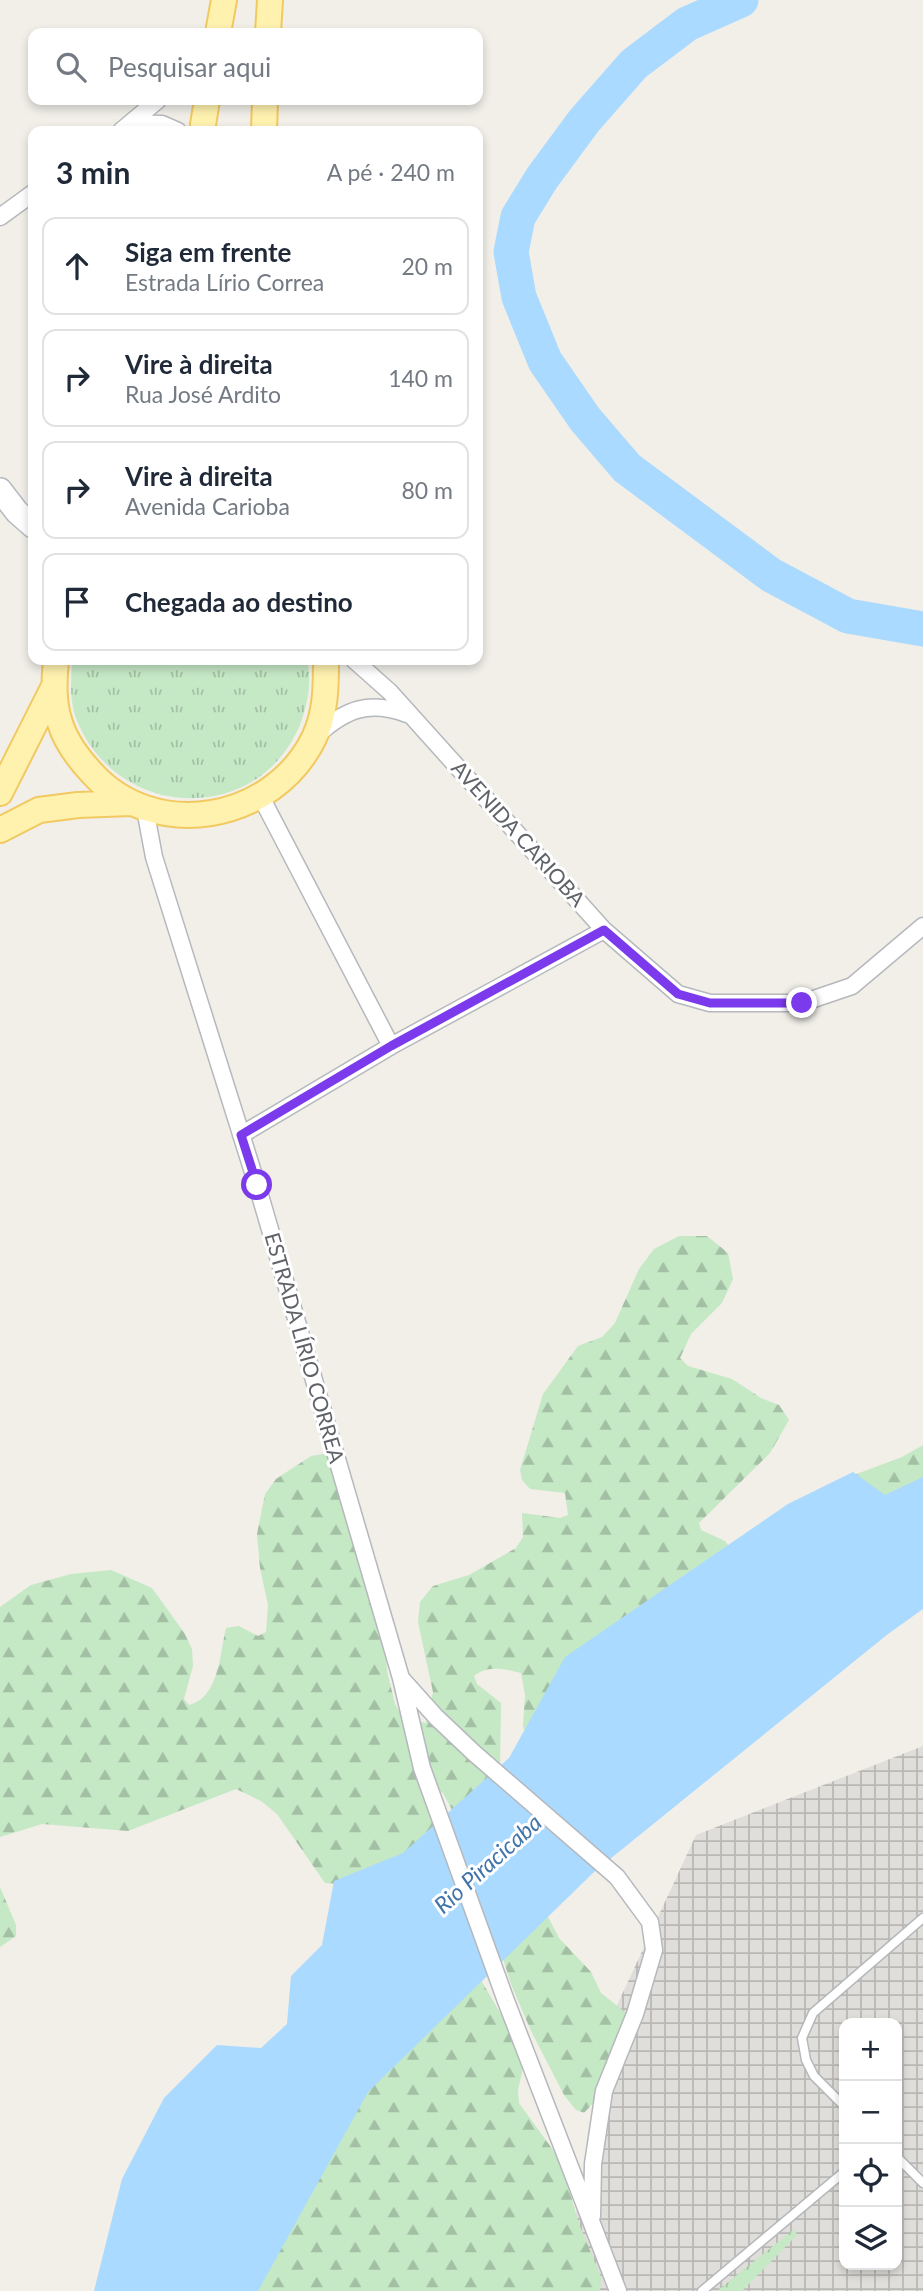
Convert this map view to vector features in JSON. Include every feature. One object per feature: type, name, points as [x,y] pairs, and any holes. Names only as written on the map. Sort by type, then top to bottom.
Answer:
[{"type":"main road","points":[[219,28],[224,0]]},
{"type":"main road","points":[[268,28],[270,0]]},
{"type":"main road","points":[[203,126],[206,105]]},
{"type":"main road","points":[[264,126],[265,105]]},
{"type":"main road","points":[[0,490],[25,519]]},
{"type":"main road","points":[[56,665],[54,688],[60,723],[76,756],[101,784],[138,806]]},
{"type":"main road","points":[[0,830],[39,810],[78,804],[138,806],[174,816],[204,816],[234,809],[261,797],[292,771],[314,737],[326,699],[326,665]]},
{"type":"main road","points":[[0,793],[54,688]]},
{"type":"street","points":[[128,126],[152,105]]},
{"type":"street","points":[[139,126],[167,126]]},
{"type":"street","points":[[0,216],[28,196]]},
{"type":"street","name":"AVENIDA CARIOBA","points":[[360,665],[390,692],[604,930],[678,994],[710,1003],[802,1003],[852,986],[923,926]]},
{"type":"street","points":[[314,737],[328,725],[356,709],[388,707],[409,715]]},
{"type":"street","points":[[261,797],[391,1046]]},
{"type":"street","name":"ESTRADA LÍRIO CORREA","points":[[138,806],[241,1135],[401,1678],[422,1768],[506,2001],[618,2291]]},
{"type":"street","points":[[241,1135],[391,1046],[604,930]]},
{"type":"street","points":[[401,1678],[474,1754],[617,1877],[650,1922],[654,1950],[635,2014],[604,2091],[593,2164],[592,2225]]},
{"type":"lane","points":[[839,2101],[814,2076],[806,2060],[802,2038],[813,2013],[923,1918]]},
{"type":"lane","points":[[902,2162],[923,2183]]},
{"type":"lane","points":[[702,2291],[839,2176]]},
{"type":"shaded area","points":[[923,1746],[923,2291],[562,2291],[612,2016],[696,1835]]},
{"type":"green space","points":[[72,665],[308,665],[309,676],[306,707],[301,722],[282,756],[255,780],[224,794],[191,798],[157,793],[125,779],[98,756],[78,723],[71,692]]},
{"type":"green space","points":[[679,1236],[707,1236],[728,1253],[733,1279],[722,1303],[691,1334],[680,1358],[688,1366],[732,1379],[761,1398],[779,1405],[789,1420],[770,1453],[699,1523],[701,1530],[725,1541],[733,1552],[531,1749],[523,1726],[525,1695],[521,1673],[491,1669],[474,1676],[477,1684],[501,1703],[500,1767],[546,1913],[559,1938],[591,1972],[601,1993],[630,2016],[597,2099],[584,2113],[576,2110],[564,2095],[531,2031],[511,1984],[461,1827],[443,1793],[438,1790],[478,1975],[520,2047],[523,2068],[518,2090],[519,2103],[561,2161],[579,2224],[601,2277],[600,2291],[224,2291],[340,1884],[325,1883],[277,1814],[261,1801],[236,1789],[128,1831],[42,1824],[0,1837],[0,1607],[31,1585],[71,1574],[111,1570],[152,1588],[185,1634],[192,1649],[193,1666],[184,1699],[189,1705],[199,1701],[207,1694],[212,1684],[220,1662],[226,1628],[239,1626],[258,1636],[266,1632],[268,1605],[260,1568],[257,1534],[265,1494],[276,1479],[311,1456],[330,1453],[347,1488],[361,1507],[382,1592],[387,1671],[395,1704],[403,1718],[426,1723],[433,1692],[418,1622],[420,1602],[433,1586],[469,1575],[516,1548],[523,1537],[522,1513],[560,1518],[568,1515],[565,1493],[530,1489],[522,1480],[520,1470],[543,1394],[578,1346],[602,1337],[615,1323],[639,1269],[654,1249]]},
{"type":"green space","points":[[923,1445],[923,1486],[903,1500],[768,1523],[846,1478],[902,1457]]},
{"type":"green space","points":[[0,1887],[16,1925],[16,1936],[0,1947]]},
{"type":"green space","points":[[793,2230],[797,2235],[742,2291],[717,2291]]},
{"type":"water","name":"Rio Piracicaba","points":[[853,1472],[885,1495],[923,1477],[923,1609],[888,1634],[594,1872],[368,2092],[258,2291],[94,2291],[122,2179],[164,2098],[217,2045],[261,2048],[287,2024],[291,1976],[322,1945],[334,1881],[403,1853],[509,1758],[565,1657],[788,1504]]},
{"type":"waterway","points":[[741,0],[687,24],[634,64],[584,121],[542,178],[518,217],[511,252],[519,297],[545,361],[585,419],[627,468],[771,575],[848,616],[923,629]]},
{"type":"route","points":[[257,1185],[241,1135],[391,1046],[604,930],[678,994],[710,1003],[802,1003]]}]
